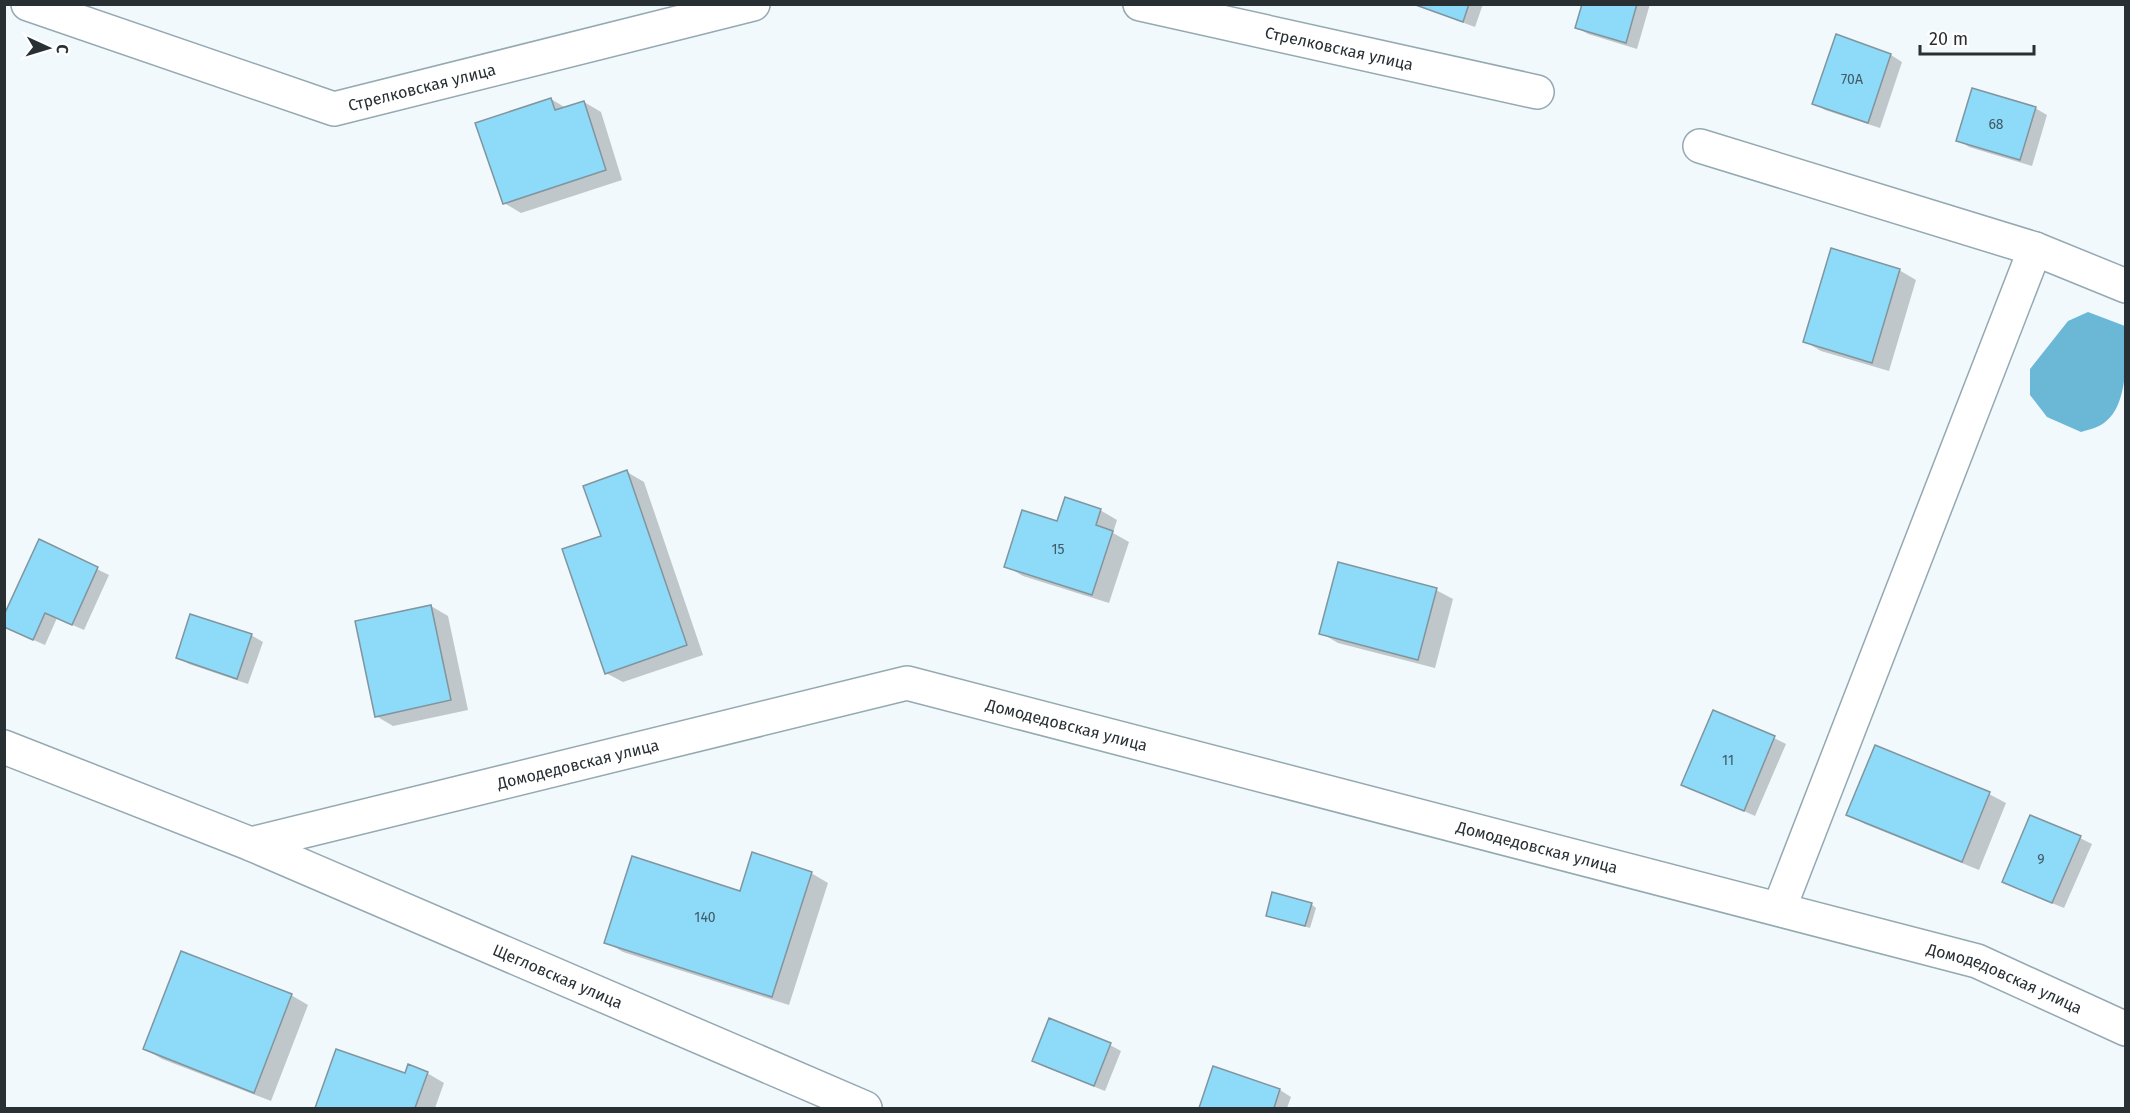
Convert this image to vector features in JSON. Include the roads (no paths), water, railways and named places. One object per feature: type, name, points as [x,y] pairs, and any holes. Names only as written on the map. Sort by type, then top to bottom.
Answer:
[{"type":"street","name":"Стрелковская улица","points":[[28,4],[334,109],[753,4]]},
{"type":"street","name":"Стрелковская улица","points":[[1140,4],[1537,92]]},
{"type":"street","points":[[1700,146],[2035,249],[2126,286]]},
{"type":"street","points":[[1779,909],[2035,249]]},
{"type":"street","name":"Домодедовская улица","points":[[251,844],[907,683],[1977,961],[2126,1029]]},
{"type":"street","points":[[4,747],[251,844]]},
{"type":"street","name":"Щегловская улица","points":[[251,844],[865,1108]]},
{"type":"water","points":[[2088,312],[2125,326],[2126,352],[2124,382],[2116,408],[2109,419],[2099,426],[2081,432],[2047,417],[2030,395],[2030,369],[2068,321]]}]
